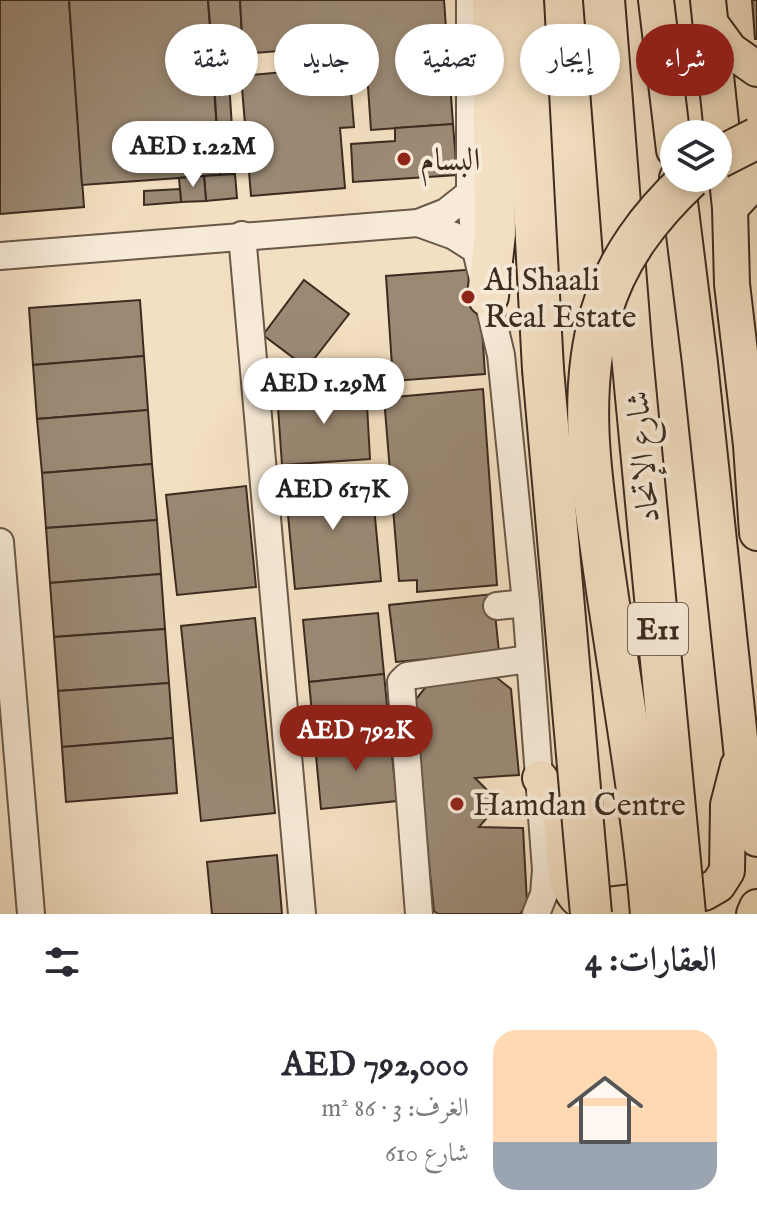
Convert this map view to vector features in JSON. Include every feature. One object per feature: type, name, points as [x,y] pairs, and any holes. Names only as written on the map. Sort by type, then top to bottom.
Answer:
[{"type":"highway","points":[[488,296],[495,234],[493,0]]},
{"type":"highway","points":[[523,0],[543,369],[591,914]]},
{"type":"highway","name":"شارع الإتحاد","points":[[604,0],[631,344],[685,914]]},
{"type":"highway","points":[[732,151],[757,138]]},
{"type":"highway","points":[[651,914],[592,482],[589,396],[591,361],[602,310],[625,256],[653,215],[676,192]]},
{"type":"main road","points":[[656,0],[670,120]]},
{"type":"main road","points":[[709,12],[730,50],[757,69]]},
{"type":"main road","points":[[709,12],[730,208],[732,284],[754,444],[757,533]]},
{"type":"main road","points":[[730,208],[757,179]]},
{"type":"main road","points":[[679,192],[742,757],[757,839]]},
{"type":"main road","points":[[700,363],[732,284]]},
{"type":"main road","points":[[540,778],[554,798],[560,815],[570,891],[582,903],[598,906],[704,893],[718,885],[728,863],[728,805],[735,772],[742,757]]},
{"type":"main road","points":[[754,914],[757,907]]},
{"type":"street","points":[[470,0],[470,193],[476,250],[501,355],[526,603],[546,870],[544,894],[536,914]]},
{"type":"street","points":[[0,256],[418,223],[446,212],[470,193]]},
{"type":"street","points":[[418,223],[454,236],[476,250]]},
{"type":"street","points":[[242,235],[302,914]]},
{"type":"street","points":[[0,542],[31,914]]},
{"type":"street","points":[[497,606],[526,603]]},
{"type":"street","points":[[419,914],[401,682],[407,676],[529,659]]},
{"type":"building","points":[[0,0],[69,0],[84,207],[0,214]]},
{"type":"building","points":[[69,0],[208,0],[210,24],[165,24],[165,96],[215,96],[220,175],[82,185]]},
{"type":"building","points":[[208,0],[240,0],[241,24],[210,24]]},
{"type":"building","points":[[240,0],[444,0],[446,24],[395,24],[395,96],[451,96],[453,124],[371,130],[369,96],[379,96],[379,24],[274,24],[274,51],[258,53],[258,24],[241,24]]},
{"type":"building","points":[[752,0],[757,0],[757,39],[755,39]]},
{"type":"building","points":[[274,73],[274,96],[351,96],[354,127],[340,128],[345,188],[251,196],[243,96],[258,96],[258,74]]},
{"type":"building","points":[[215,96],[230,96],[235,174],[220,175]]},
{"type":"building","name":"البسام","points":[[453,124],[457,175],[353,182],[351,144],[395,141],[395,128]]},
{"type":"building","points":[[235,174],[237,198],[206,201],[204,176]]},
{"type":"building","points":[[204,176],[206,201],[181,202],[179,178]]},
{"type":"building","points":[[180,189],[181,202],[144,205],[144,191]]},
{"type":"building","points":[[478,269],[485,374],[393,381],[386,276]]},
{"type":"building","points":[[304,280],[349,314],[307,368],[263,335]]},
{"type":"building","points":[[140,300],[144,356],[33,365],[29,308]]},
{"type":"building","points":[[144,356],[148,410],[37,419],[33,365]]},
{"type":"building","points":[[366,387],[370,459],[282,465],[277,393]]},
{"type":"building","points":[[483,389],[497,585],[417,592],[417,580],[399,581],[384,398]]},
{"type":"building","points":[[148,410],[152,464],[42,473],[37,419]]},
{"type":"building","points":[[152,464],[157,520],[46,528],[42,473]]},
{"type":"building","points":[[371,475],[381,581],[295,589],[285,483]]},
{"type":"building","points":[[246,486],[256,587],[177,595],[166,495]]},
{"type":"building","points":[[157,520],[161,574],[50,583],[46,528]]},
{"type":"building","points":[[161,574],[165,629],[54,637],[50,583]]},
{"type":"building","points":[[493,594],[499,652],[396,662],[389,605]]},
{"type":"building","points":[[378,613],[384,674],[309,682],[303,620]]},
{"type":"building","points":[[255,618],[275,813],[201,821],[181,626]]},
{"type":"building","points":[[165,629],[169,683],[58,691],[54,637]]},
{"type":"building","points":[[384,674],[390,737],[315,745],[309,682]]},
{"type":"building","name":"Hamdan Centre","points":[[496,677],[511,689],[519,775],[475,778],[491,794],[490,814],[479,827],[523,828],[527,903],[520,914],[438,914],[434,911],[412,704],[429,683]]},
{"type":"building","points":[[169,683],[173,738],[62,747],[58,691]]},
{"type":"building","points":[[390,737],[397,801],[321,809],[315,745]]},
{"type":"building","points":[[173,738],[177,793],[66,802],[62,747]]},
{"type":"building","points":[[277,855],[282,914],[212,914],[207,862]]},
{"type":"place","name":"البسام","points":[[404,159]]},
{"type":"place","name":"Al Shaali Real Estate","points":[[468,297]]},
{"type":"place","name":"Hamdan Centre","points":[[457,804]]}]
